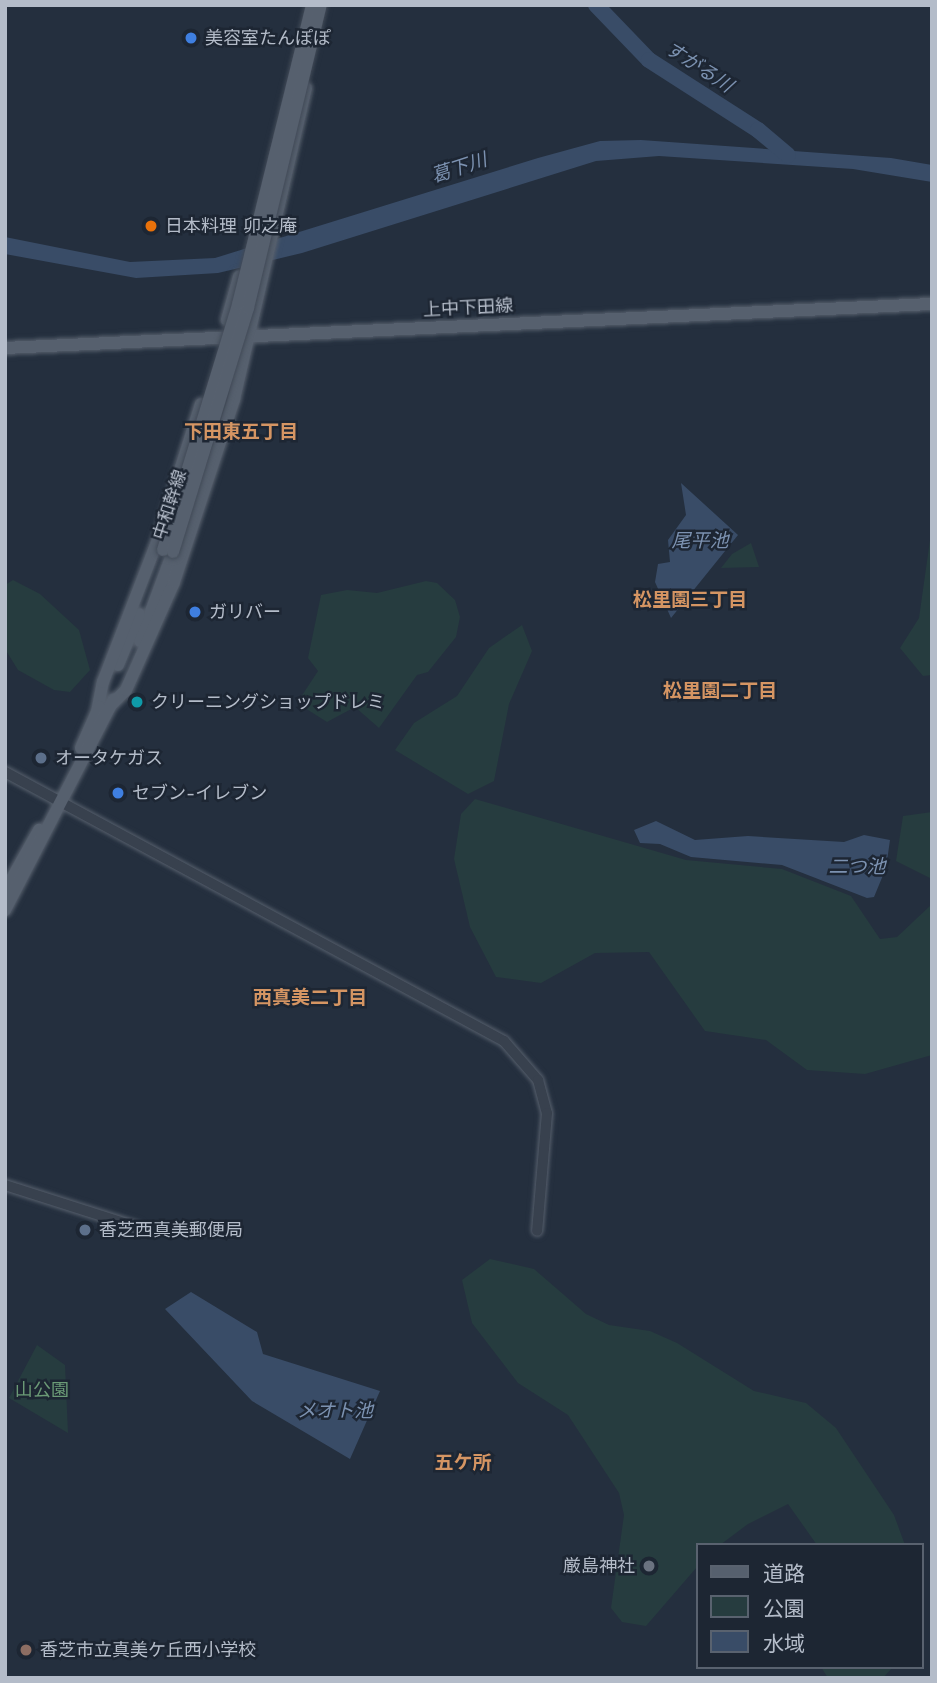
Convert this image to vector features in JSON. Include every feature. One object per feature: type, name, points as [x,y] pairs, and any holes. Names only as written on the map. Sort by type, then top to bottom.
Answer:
[{"type":"main road","points":[[97,712],[103,682],[160,534],[223,338],[314,5]]},
{"type":"main road","name":"中和幹線","points":[[5,910],[59,800],[168,551],[238,304],[314,5]]},
{"type":"main road","points":[[111,705],[126,690],[174,582],[251,337],[321,5]]},
{"type":"main road","name":"中和幹線","points":[[5,891],[111,705],[138,647],[244,321],[321,5]]},
{"type":"main road","name":"上中下田線","points":[[5,348],[932,304]]},
{"type":"street","points":[[5,772],[505,1041],[538,1080],[547,1113],[537,1231]]},
{"type":"street","points":[[5,1185],[137,1227]]},
{"type":"green space","points":[[930,540],[932,675],[923,676],[900,648],[919,618]]},
{"type":"green space","points":[[751,543],[759,567],[721,568],[732,554]]},
{"type":"green space","points":[[13,580],[40,594],[79,630],[90,670],[70,692],[54,690],[18,670],[5,649],[5,585]]},
{"type":"green space","points":[[426,581],[437,583],[455,600],[460,617],[456,637],[428,672],[417,675],[379,728],[355,707],[327,722],[297,703],[318,671],[308,658],[321,595],[347,590],[377,593]]},
{"type":"green space","points":[[522,625],[532,651],[509,704],[494,781],[468,794],[395,750],[414,723],[457,696],[489,648]]},
{"type":"green space","points":[[475,799],[686,860],[782,869],[851,896],[880,939],[897,937],[932,904],[932,1055],[865,1074],[807,1070],[766,1040],[705,1031],[649,952],[595,953],[541,983],[496,977],[470,927],[454,859],[461,814]]},
{"type":"green space","points":[[932,812],[932,879],[896,861],[903,816]]},
{"type":"green space","points":[[490,1259],[534,1269],[586,1314],[609,1325],[650,1331],[677,1343],[754,1391],[806,1403],[836,1428],[894,1515],[904,1543],[816,1543],[788,1504],[748,1524],[723,1543],[696,1543],[696,1568],[646,1626],[622,1622],[611,1608],[624,1515],[619,1493],[568,1415],[518,1383],[472,1323],[462,1280]]},
{"type":"green space","name":"山公園","points":[[37,1345],[65,1365],[68,1433],[9,1398]]},
{"type":"green space","points":[[822,1669],[891,1669],[883,1678],[828,1678]]},
{"type":"water","points":[[641,140],[891,158],[932,165],[932,182],[853,169],[659,156],[596,161],[302,253],[218,273],[136,278],[5,254],[5,237],[130,262],[215,258],[538,158],[600,141]]},
{"type":"water","name":"尾平池","points":[[681,483],[738,535],[671,618],[655,582],[658,564],[670,562],[668,540],[686,515]]},
{"type":"water","name":"二つ池","points":[[656,821],[695,840],[748,836],[844,842],[864,835],[890,840],[886,868],[874,897],[867,898],[782,865],[691,857],[660,844],[640,843],[634,830]]},
{"type":"water","name":"メオト池","points":[[191,1292],[257,1332],[263,1354],[380,1391],[350,1459],[252,1401],[165,1309]]},
{"type":"waterway","name":"すがる川","points":[[596,5],[649,60],[758,130],[788,155]]},
{"type":"place","name":"美容室たんぽぽ","points":[[191,38]]},
{"type":"place","name":"日本料理 卯之庵","points":[[151,226]]},
{"type":"place","name":"ガリバー","points":[[195,612]]},
{"type":"place","name":"クリーニングショップドレミ","points":[[137,702]]},
{"type":"place","name":"オータケガス","points":[[41,758]]},
{"type":"place","name":"セブン-イレブン","points":[[118,793]]},
{"type":"place","name":"香芝西真美郵便局","points":[[85,1230]]},
{"type":"place","name":"厳島神社","points":[[649,1566]]},
{"type":"place","name":"香芝市立真美ケ丘西小学校","points":[[26,1650]]},
{"type":"district","name":"下田東五丁目","points":[[241,432]]},
{"type":"district","name":"松里園三丁目","points":[[690,600]]},
{"type":"district","name":"松里園二丁目","points":[[720,691]]},
{"type":"district","name":"西真美二丁目","points":[[310,998]]},
{"type":"district","name":"五ケ所","points":[[463,1463]]},
{"type":"water label","name":"葛下川","points":[[459,168]]}]
